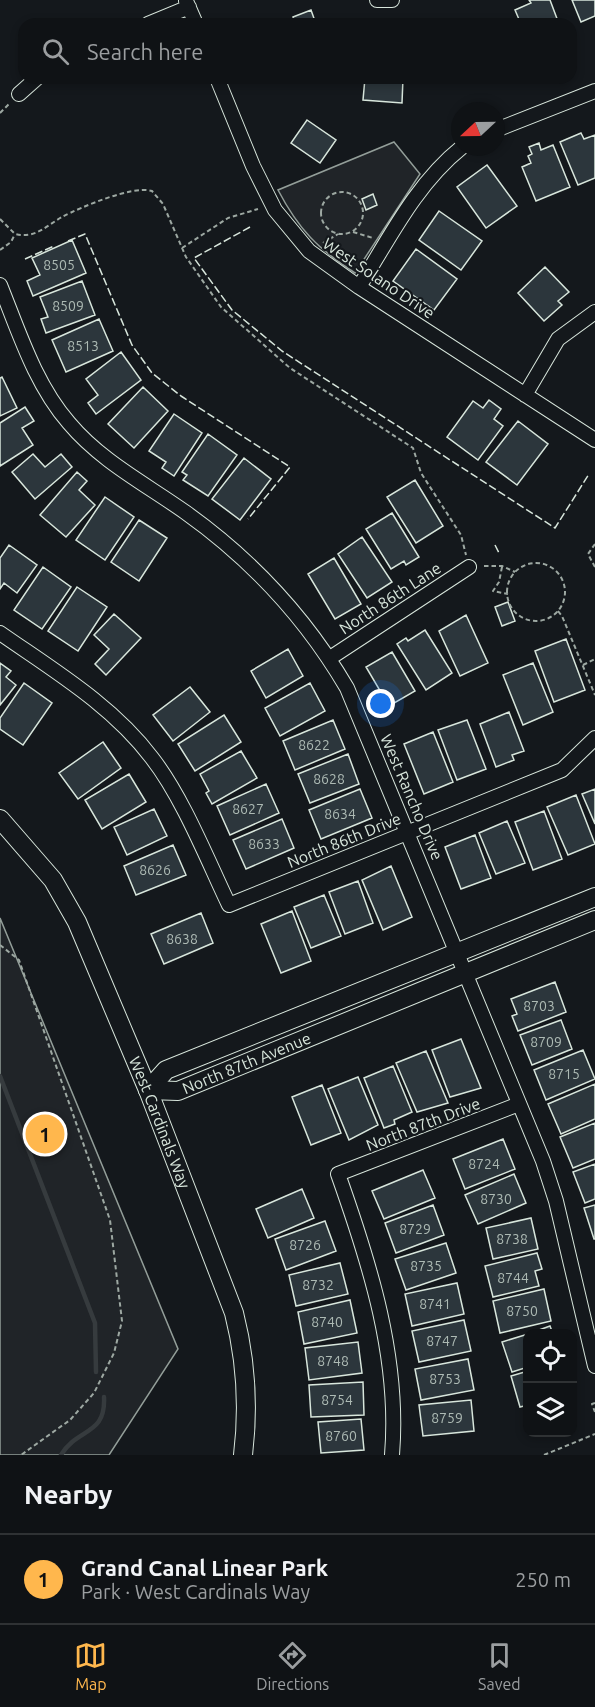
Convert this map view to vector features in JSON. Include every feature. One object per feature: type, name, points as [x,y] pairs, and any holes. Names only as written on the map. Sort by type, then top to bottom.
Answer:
[{"type":"street","points":[[377,0],[392,0]]},
{"type":"street","points":[[160,18],[188,4],[194,18]]},
{"type":"street","points":[[19,94],[30,84]]},
{"type":"street","name":"West Solano Drive","points":[[219,84],[253,166],[271,203],[314,254],[359,287],[595,440]]},
{"type":"street","points":[[505,126],[595,91]]},
{"type":"street","points":[[359,287],[413,198],[439,166],[451,156]]},
{"type":"street","name":"West Rancho Drive","points":[[0,285],[39,380],[67,422],[89,445],[112,464],[185,512],[242,556],[284,599],[330,658],[347,688],[458,951],[543,1161],[556,1201],[595,1366]]},
{"type":"street","points":[[525,395],[558,339],[595,312]]},
{"type":"street","name":"North 86th Lane","points":[[330,658],[469,567]]},
{"type":"street","name":"North 86th Drive","points":[[0,633],[101,704],[152,758],[193,828],[229,905],[562,770],[595,738]]},
{"type":"street","name":"West Cardinals Way","points":[[0,819],[53,880],[77,922],[148,1090],[234,1312],[244,1350],[246,1390],[243,1455]]},
{"type":"street","name":"North 87th Avenue","points":[[148,1090],[166,1070],[595,897]]},
{"type":"street","name":"North 87th Avenue","points":[[148,1090],[177,1091],[595,920]]},
{"type":"street","name":"North 87th Drive","points":[[392,1455],[393,1402],[376,1290],[363,1243],[338,1174],[519,1104]]},
{"type":"path","points":[[0,219],[15,234],[32,235],[76,210],[147,189],[158,196],[182,248],[221,307],[257,340],[307,380],[413,448],[421,473],[461,535],[469,567],[502,566],[515,572]]},
{"type":"path","points":[[338,234],[325,225],[321,214],[327,198],[336,192],[353,195],[362,206],[362,221],[353,232]]},
{"type":"path","points":[[182,248],[228,218],[271,203]]},
{"type":"path","points":[[314,254],[321,245],[338,234],[353,232],[368,235],[385,245]]},
{"type":"path","points":[[0,250],[11,242],[15,234]]},
{"type":"path","points":[[595,544],[588,554],[595,567]]},
{"type":"path","points":[[532,563],[550,566],[558,572],[565,589],[565,597],[558,611],[541,620],[524,618],[511,606],[508,594],[515,572],[532,563]]},
{"type":"path","points":[[502,566],[499,582],[493,591],[508,594]]},
{"type":"path","points":[[558,611],[595,695]]},
{"type":"path","points":[[583,665],[595,659]]},
{"type":"path","points":[[0,945],[19,960],[110,1220],[122,1321],[114,1353],[94,1393],[70,1420],[21,1455]]},
{"type":"path","points":[[595,1403],[592,1404],[595,1412]]},
{"type":"path","points":[[544,1455],[595,1434]]},
{"type":"shaded area","points":[[394,142],[420,174],[355,273],[330,256],[310,238],[278,190]]},
{"type":"shaded area","points":[[0,918],[178,1349],[109,1455],[0,1455]]},
{"type":"building","points":[[529,0],[550,0],[557,18],[518,18],[515,10],[531,3]]},
{"type":"building","points":[[572,0],[595,0],[595,16],[581,22]]},
{"type":"building","points":[[311,10],[314,18],[293,18]]},
{"type":"building","points":[[364,84],[403,84],[402,103],[363,100]]},
{"type":"building","points":[[307,120],[336,140],[320,163],[291,143]]},
{"type":"building","points":[[581,133],[584,139],[595,135],[595,178],[578,185],[560,142]]},
{"type":"building","points":[[539,143],[541,150],[553,145],[570,187],[536,201],[522,167],[531,163],[528,156],[532,154],[529,147]]},
{"type":"building","points":[[487,165],[517,206],[486,228],[457,187]]},
{"type":"building","points":[[373,194],[377,205],[366,210],[362,199]]},
{"type":"building","points":[[439,211],[482,241],[461,270],[419,240]]},
{"type":"building","points":[[72,240],[86,273],[33,296],[27,281],[40,275],[32,258]]},
{"type":"building","points":[[416,249],[457,279],[434,310],[393,281]]},
{"type":"building","points":[[545,267],[569,292],[558,301],[562,305],[544,321],[518,293]]},
{"type":"building","points":[[82,281],[95,315],[46,333],[41,319],[48,317],[40,297]]},
{"type":"building","points":[[99,319],[113,351],[66,372],[52,340]]},
{"type":"building","points":[[121,352],[141,380],[96,414],[88,403],[98,395],[86,379]]},
{"type":"building","points":[[2,377],[17,408],[0,416],[0,378]]},
{"type":"building","points":[[143,387],[168,411],[134,448],[108,424]]},
{"type":"building","points":[[489,400],[501,409],[494,419],[503,426],[478,460],[447,437],[473,401],[483,408]]},
{"type":"building","points":[[25,407],[34,421],[22,428],[33,445],[0,466],[0,423]]},
{"type":"building","points":[[174,414],[202,433],[174,476],[162,468],[166,462],[149,451]]},
{"type":"building","points":[[518,421],[548,444],[517,485],[486,462]]},
{"type":"building","points":[[208,434],[237,455],[208,496],[183,480],[187,475],[182,472]]},
{"type":"building","points":[[33,454],[45,467],[61,454],[72,467],[35,499],[12,472]]},
{"type":"building","points":[[244,458],[271,479],[240,520],[212,499]]},
{"type":"building","points":[[77,472],[87,481],[79,490],[95,505],[66,537],[40,515]]},
{"type":"building","points":[[415,480],[443,526],[416,543],[387,497]]},
{"type":"building","points":[[105,497],[134,517],[105,560],[76,540]]},
{"type":"building","points":[[392,513],[419,557],[406,565],[404,561],[391,569],[366,529]]},
{"type":"building","points":[[139,520],[167,538],[139,581],[111,562]]},
{"type":"building","points":[[362,537],[392,582],[367,598],[338,554]]},
{"type":"building","points":[[9,545],[37,565],[17,593],[4,583],[0,589],[0,558]]},
{"type":"building","points":[[334,558],[361,604],[335,619],[308,574]]},
{"type":"building","points":[[43,567],[71,587],[42,629],[14,610]]},
{"type":"building","points":[[77,587],[107,607],[78,651],[48,631]]},
{"type":"building","points":[[508,602],[515,621],[502,626],[495,607]]},
{"type":"building","points":[[114,614],[141,638],[106,675],[95,664],[109,649],[94,635]]},
{"type":"building","points":[[466,615],[488,663],[460,676],[439,631]]},
{"type":"building","points":[[425,630],[452,673],[426,690],[397,644],[406,638],[408,641]]},
{"type":"building","points":[[566,639],[585,690],[554,702],[535,651]]},
{"type":"building","points":[[288,649],[303,676],[266,698],[251,671]]},
{"type":"building","points":[[392,652],[415,691],[389,706],[366,667]]},
{"type":"building","points":[[0,663],[11,671],[6,677],[16,685],[0,705]]},
{"type":"building","points":[[533,663],[553,712],[523,725],[503,675]]},
{"type":"building","points":[[24,683],[52,703],[23,745],[0,729],[0,718]]},
{"type":"building","points":[[310,683],[325,711],[280,736],[265,708]]},
{"type":"building","points":[[190,687],[210,712],[173,741],[153,715]]},
{"type":"building","points":[[509,712],[524,751],[512,755],[514,760],[496,767],[480,724]]},
{"type":"building","points":[[224,715],[241,742],[195,771],[178,744]]},
{"type":"building","points":[[333,720],[345,749],[295,770],[283,741]]},
{"type":"building","points":[[467,720],[486,769],[457,780],[438,730]]},
{"type":"building","points":[[433,732],[453,782],[424,794],[404,744]]},
{"type":"building","points":[[103,742],[121,768],[78,799],[59,773]]},
{"type":"building","points":[[241,751],[257,778],[212,804],[206,793],[209,791],[200,774]]},
{"type":"building","points":[[348,754],[359,784],[310,803],[298,774]]},
{"type":"building","points":[[129,774],[146,802],[102,829],[85,800]]},
{"type":"building","points":[[266,784],[279,813],[230,835],[217,806]]},
{"type":"building","points":[[360,789],[372,818],[321,839],[309,810]]},
{"type":"building","points":[[595,789],[595,824],[582,794]]},
{"type":"building","points":[[576,795],[595,844],[568,855],[547,807]]},
{"type":"building","points":[[154,809],[167,836],[127,855],[114,827]]},
{"type":"building","points":[[544,811],[562,859],[533,870],[515,822]]},
{"type":"building","points":[[282,819],[294,848],[246,869],[233,840]]},
{"type":"building","points":[[507,821],[525,863],[496,874],[479,833]]},
{"type":"building","points":[[475,835],[491,878],[461,889],[445,847]]},
{"type":"building","points":[[173,845],[186,875],[136,895],[124,866]]},
{"type":"building","points":[[391,866],[412,917],[383,930],[362,880]]},
{"type":"building","points":[[358,881],[373,923],[345,934],[329,892]]},
{"type":"building","points":[[324,895],[341,936],[311,948],[294,907]]},
{"type":"building","points":[[292,911],[311,961],[281,973],[261,924]]},
{"type":"building","points":[[201,913],[213,943],[164,964],[151,934]]},
{"type":"building","points":[[555,982],[566,1012],[518,1031],[512,1016],[517,1014],[511,999]]},
{"type":"building","points":[[561,1020],[572,1049],[532,1065],[520,1035]]},
{"type":"building","points":[[461,1039],[481,1088],[450,1097],[432,1050]]},
{"type":"building","points":[[583,1050],[595,1079],[546,1100],[534,1070]]},
{"type":"building","points":[[426,1051],[448,1103],[417,1112],[396,1063]]},
{"type":"building","points":[[393,1066],[412,1112],[394,1120],[395,1124],[384,1128],[364,1078]]},
{"type":"building","points":[[358,1077],[378,1125],[349,1140],[328,1089]]},
{"type":"building","points":[[595,1084],[595,1119],[561,1134],[548,1104]]},
{"type":"building","points":[[322,1085],[341,1133],[311,1145],[292,1097]]},
{"type":"building","points":[[595,1123],[595,1159],[573,1168],[560,1137]]},
{"type":"building","points":[[503,1139],[515,1169],[465,1189],[453,1159]]},
{"type":"building","points":[[595,1164],[595,1199],[585,1203],[573,1172]]},
{"type":"building","points":[[423,1170],[435,1198],[384,1219],[372,1191]]},
{"type":"building","points":[[514,1174],[526,1203],[478,1224],[465,1195]]},
{"type":"building","points":[[302,1189],[314,1218],[268,1238],[256,1209]]},
{"type":"building","points":[[433,1205],[444,1235],[396,1253],[385,1223]]},
{"type":"building","points":[[595,1205],[595,1239],[594,1239],[584,1208]]},
{"type":"building","points":[[531,1218],[538,1249],[493,1259],[486,1228]]},
{"type":"building","points":[[325,1221],[336,1251],[286,1270],[275,1239]]},
{"type":"building","points":[[446,1243],[456,1273],[406,1290],[395,1259]]},
{"type":"building","points":[[537,1253],[542,1269],[535,1271],[539,1286],[493,1297],[485,1266]]},
{"type":"building","points":[[340,1263],[348,1294],[296,1306],[289,1275]]},
{"type":"building","points":[[457,1283],[464,1314],[412,1326],[405,1294]]},
{"type":"building","points":[[544,1289],[551,1321],[500,1333],[493,1301]]},
{"type":"building","points":[[350,1300],[357,1333],[304,1344],[298,1312]]},
{"type":"building","points":[[464,1320],[471,1351],[419,1362],[412,1331]]},
{"type":"building","points":[[523,1336],[523,1369],[512,1372],[502,1342]]},
{"type":"building","points":[[358,1342],[362,1373],[309,1380],[305,1348]]},
{"type":"building","points":[[468,1359],[474,1390],[421,1400],[415,1369]]},
{"type":"building","points":[[523,1372],[523,1406],[520,1407],[511,1376]]},
{"type":"building","points":[[363,1382],[364,1415],[311,1417],[309,1385]]},
{"type":"building","points":[[471,1400],[474,1431],[423,1436],[419,1405]]},
{"type":"building","points":[[361,1419],[364,1450],[321,1453],[318,1422]]},
{"type":"waterway","points":[[0,1076],[95,1323],[96,1372]]},
{"type":"waterway","points":[[61,1455],[68,1446],[101,1419],[104,1397]]},
{"type":"fence","points":[[250,227],[194,258],[232,310],[282,351],[555,528],[589,474]]},
{"type":"fence","points":[[68,241],[85,234],[132,345],[152,373],[181,396],[290,467],[248,519]]},
{"type":"fence","points":[[25,259],[54,246]]},
{"type":"fence","points":[[495,545],[499,553]]},
{"type":"place","name":"Grand Canal Linear Park","points":[[45,1134]]}]
